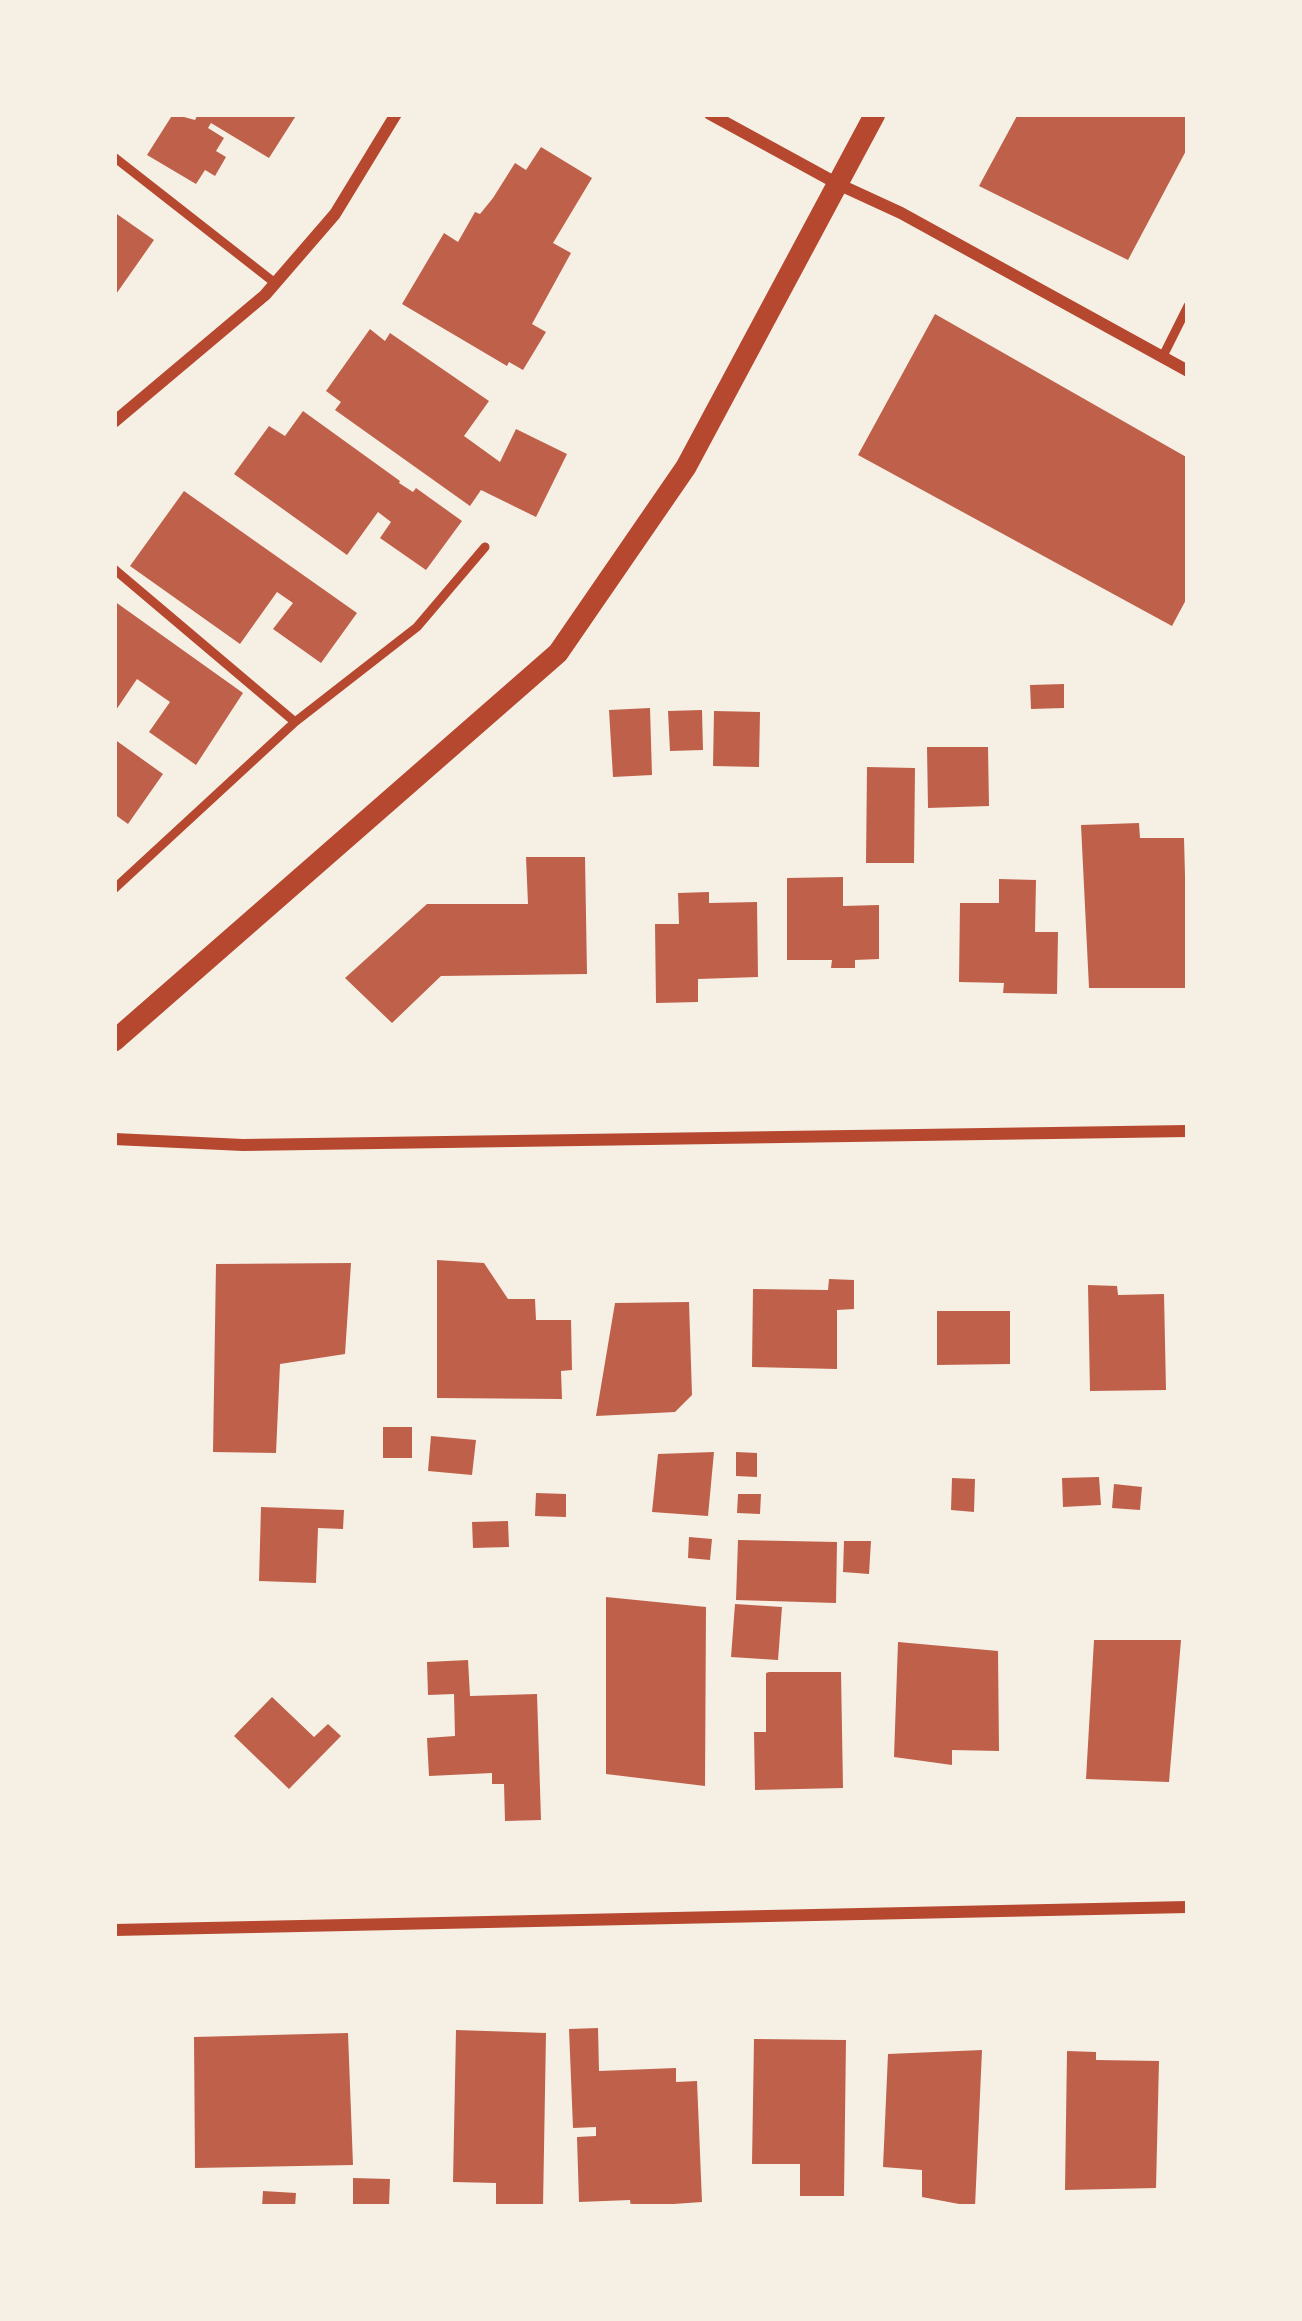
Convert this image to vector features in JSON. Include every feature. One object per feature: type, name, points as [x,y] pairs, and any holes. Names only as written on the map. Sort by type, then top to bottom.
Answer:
[{"type":"street","points":[[114,422],[275,283],[335,214],[396,114]]},
{"type":"street","points":[[710,114],[1188,371]]},
{"type":"street","points":[[114,1041],[558,653],[686,467],[874,114]]},
{"type":"street","points":[[114,1138],[243,1145],[1188,1131]]},
{"type":"street","points":[[114,1930],[1188,1907]]},
{"type":"lane","points":[[114,157],[275,283]]},
{"type":"lane","points":[[1162,358],[1188,306]]},
{"type":"lane","points":[[114,889],[295,722],[417,627],[485,547]]},
{"type":"lane","points":[[114,569],[295,722]]},
{"type":"building","points":[[173,114],[195,120],[198,114],[297,114],[269,158],[211,123],[208,128],[224,138],[216,151],[226,157],[215,176],[205,170],[196,184],[147,155]]},
{"type":"building","points":[[1018,114],[1188,114],[1188,147],[1128,260],[979,186]]},
{"type":"building","points":[[541,147],[592,178],[553,243],[571,253],[532,324],[546,332],[523,370],[509,362],[507,366],[402,304],[444,233],[458,242],[475,212],[480,214],[515,163],[526,170]]},
{"type":"building","points":[[114,212],[154,240],[114,297]]},
{"type":"building","points":[[935,314],[1188,458],[1188,596],[1172,626],[858,455]]},
{"type":"building","points":[[370,329],[385,341],[390,333],[489,401],[464,436],[500,462],[516,429],[567,454],[536,517],[481,490],[470,506],[335,410],[341,402],[326,391]]},
{"type":"building","points":[[303,411],[399,483],[413,492],[416,488],[462,521],[426,570],[380,538],[391,522],[378,512],[347,555],[234,474],[269,426],[285,436]]},
{"type":"building","points":[[184,491],[357,613],[321,663],[273,629],[293,603],[277,592],[240,644],[130,566]]},
{"type":"building","points":[[114,601],[243,693],[196,765],[149,732],[170,702],[137,679],[114,713]]},
{"type":"building","points":[[1064,684],[1064,708],[1031,709],[1030,685]]},
{"type":"building","points":[[650,708],[652,775],[613,777],[609,710]]},
{"type":"building","points":[[702,710],[703,750],[670,751],[668,711]]},
{"type":"building","points":[[714,711],[760,712],[759,767],[713,766]]},
{"type":"building","points":[[114,739],[163,774],[128,824],[114,814]]},
{"type":"building","points":[[927,747],[988,747],[989,806],[928,808]]},
{"type":"building","points":[[867,767],[915,768],[914,863],[866,863]]},
{"type":"building","points":[[1139,823],[1140,838],[1184,838],[1188,988],[1089,988],[1081,825]]},
{"type":"building","points":[[526,857],[585,857],[587,974],[441,976],[392,1023],[345,978],[427,904],[528,904]]},
{"type":"building","points":[[843,877],[843,906],[879,905],[879,959],[855,960],[855,968],[831,968],[832,960],[787,960],[787,878]]},
{"type":"building","points":[[999,879],[1036,880],[1035,932],[1058,932],[1057,994],[1003,993],[1004,983],[959,982],[960,903],[999,903]]},
{"type":"building","points":[[709,892],[709,903],[757,902],[758,977],[698,979],[698,1002],[656,1003],[655,924],[679,924],[678,893]]},
{"type":"building","points":[[437,1260],[484,1263],[508,1299],[535,1299],[536,1320],[571,1320],[572,1370],[561,1371],[562,1399],[437,1398]]},
{"type":"building","points":[[351,1263],[345,1354],[280,1364],[276,1453],[213,1452],[216,1264]]},
{"type":"building","points":[[829,1279],[854,1280],[854,1309],[837,1310],[837,1369],[752,1367],[753,1289],[828,1290]]},
{"type":"building","points":[[1088,1285],[1117,1286],[1118,1295],[1164,1294],[1166,1390],[1090,1391]]},
{"type":"building","points":[[689,1302],[692,1395],[675,1412],[596,1416],[615,1303]]},
{"type":"building","points":[[937,1311],[1010,1311],[1010,1364],[937,1365]]},
{"type":"building","points":[[383,1427],[412,1427],[412,1458],[383,1458]]},
{"type":"building","points":[[431,1436],[476,1440],[472,1475],[428,1471]]},
{"type":"building","points":[[714,1452],[708,1516],[652,1512],[658,1454]]},
{"type":"building","points":[[736,1452],[757,1453],[757,1477],[736,1476]]},
{"type":"building","points":[[1099,1477],[1101,1505],[1063,1507],[1062,1478]]},
{"type":"building","points":[[952,1478],[975,1479],[974,1512],[951,1510]]},
{"type":"building","points":[[1114,1484],[1142,1487],[1140,1510],[1112,1508]]},
{"type":"building","points":[[536,1493],[566,1494],[566,1517],[535,1516]]},
{"type":"building","points":[[738,1494],[761,1494],[760,1514],[737,1513]]},
{"type":"building","points":[[261,1507],[344,1510],[343,1529],[318,1528],[316,1583],[259,1581]]},
{"type":"building","points":[[508,1521],[509,1547],[473,1548],[472,1522]]},
{"type":"building","points":[[689,1537],[712,1539],[710,1560],[688,1558]]},
{"type":"building","points":[[738,1540],[837,1542],[836,1603],[736,1600]]},
{"type":"building","points":[[844,1541],[871,1541],[869,1574],[843,1572]]},
{"type":"building","points":[[606,1597],[706,1607],[705,1786],[606,1774]]},
{"type":"building","points":[[735,1604],[782,1607],[778,1660],[731,1657]]},
{"type":"building","points":[[1094,1640],[1181,1640],[1169,1782],[1086,1779]]},
{"type":"building","points":[[898,1642],[998,1651],[999,1751],[952,1750],[952,1765],[894,1757]]},
{"type":"building","points":[[468,1660],[470,1696],[537,1694],[541,1820],[505,1821],[504,1784],[492,1784],[492,1773],[429,1776],[427,1738],[455,1736],[454,1694],[428,1695],[427,1662]]},
{"type":"building","points":[[769,1672],[841,1672],[843,1788],[755,1790],[754,1732],[766,1732]]},
{"type":"building","points":[[272,1697],[314,1737],[328,1724],[341,1736],[289,1789],[234,1736]]},
{"type":"building","points":[[598,2028],[599,2071],[676,2068],[676,2082],[697,2081],[702,2202],[631,2207],[630,2200],[579,2202],[577,2137],[596,2136],[596,2127],[573,2128],[569,2029]]},
{"type":"building","points":[[456,2030],[546,2033],[543,2207],[496,2207],[496,2183],[453,2182]]},
{"type":"building","points":[[348,2033],[353,2165],[195,2168],[194,2037]]},
{"type":"building","points":[[754,2039],[846,2040],[844,2196],[800,2196],[800,2164],[752,2164]]},
{"type":"building","points":[[982,2050],[975,2207],[922,2197],[922,2170],[883,2167],[888,2054]]},
{"type":"building","points":[[1067,2051],[1096,2052],[1096,2060],[1159,2061],[1156,2188],[1065,2190]]},
{"type":"building","points":[[353,2178],[390,2179],[389,2206],[353,2206]]},
{"type":"building","points":[[263,2191],[296,2193],[295,2207],[262,2207]]}]
